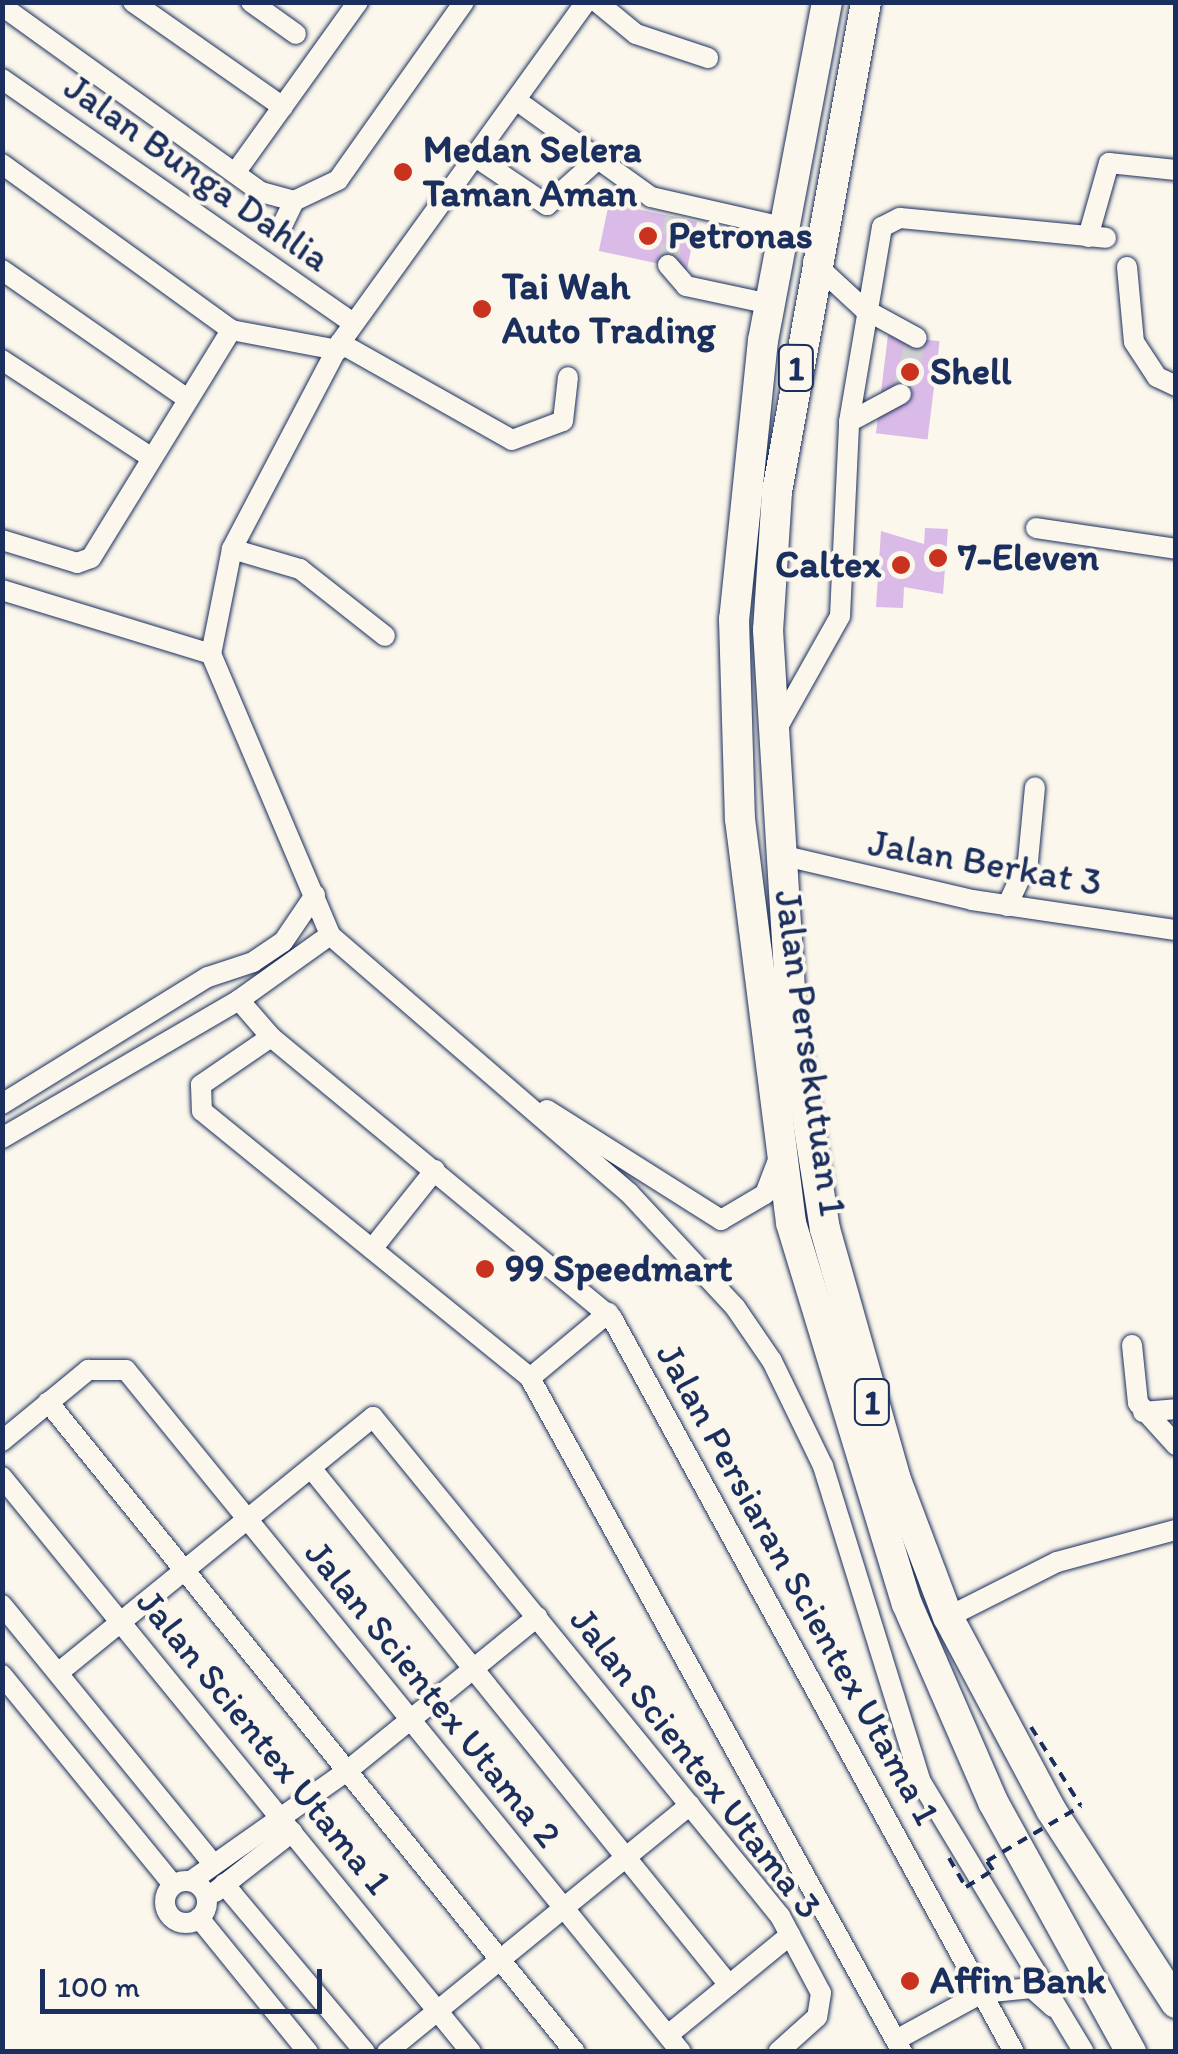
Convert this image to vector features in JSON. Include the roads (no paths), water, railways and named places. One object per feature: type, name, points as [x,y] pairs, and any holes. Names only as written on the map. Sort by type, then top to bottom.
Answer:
[{"type":"highway","name":"Jalan Persekutuan 1","points":[[866,4],[813,262],[778,492],[773,735],[792,1020],[825,1229],[895,1477],[948,1617],[1050,1810],[1176,2002]]},
{"type":"highway","name":"Jalan Persekutuan 1","points":[[827,5],[770,304],[734,619],[740,819],[791,1223],[907,1604],[994,1802],[1131,2052]]},
{"type":"street","points":[[133,2],[282,107]]},
{"type":"street","points":[[252,2],[296,34]]},
{"type":"street","points":[[234,173],[358,2]]},
{"type":"street","points":[[586,2],[352,323],[232,549],[211,654],[330,935],[665,1229],[772,1361],[823,1466],[921,1782],[1082,2052]]},
{"type":"street","points":[[597,2],[636,34],[708,58]]},
{"type":"street","points":[[280,230],[294,201],[338,180],[458,5]]},
{"type":"street","points":[[2,6],[234,173],[294,201]]},
{"type":"street","name":"Jalan Bunga Dahlia","points":[[2,80],[352,323]]},
{"type":"street","points":[[516,100],[651,197],[677,210],[783,227]]},
{"type":"street","points":[[474,156],[547,205],[598,159]]},
{"type":"street","points":[[773,735],[840,616],[849,422],[864,309],[889,221],[1097,237],[1108,163],[1176,170]]},
{"type":"street","points":[[2,164],[231,330],[339,347],[512,440],[563,421],[568,378]]},
{"type":"street","points":[[813,262],[864,309],[917,338]]},
{"type":"street","points":[[668,265],[686,286],[770,304]]},
{"type":"street","points":[[1127,268],[1134,342],[1157,377],[1176,386]]},
{"type":"street","points":[[2,270],[186,398]]},
{"type":"street","points":[[2,540],[77,563],[91,558],[147,455],[231,330]]},
{"type":"street","points":[[6,371],[147,455]]},
{"type":"street","points":[[849,422],[901,394]]},
{"type":"street","points":[[1036,528],[1176,550]]},
{"type":"street","points":[[232,549],[316,578],[386,636]]},
{"type":"street","points":[[2,590],[211,654]]},
{"type":"street","points":[[1007,906],[1028,861],[1035,788]]},
{"type":"street","name":"Jalan Berkat 3","points":[[784,856],[1007,906],[1176,930]]},
{"type":"street","points":[[2,1104],[283,942],[315,894]]},
{"type":"street","points":[[2,1138],[239,1000],[330,935]]},
{"type":"street","points":[[174,1003],[207,993],[239,1000]]},
{"type":"street","name":"Jalan Persiaran Scientex Utama 1","points":[[239,1000],[270,1037],[608,1313],[1014,2052]]},
{"type":"street","points":[[270,1037],[201,1085],[198,1104],[530,1378],[899,2046],[982,1993],[1032,1988],[1082,2052]]},
{"type":"street","points":[[486,1072],[721,1220],[765,1194],[781,1148]]},
{"type":"street","points":[[372,1250],[435,1170]]},
{"type":"street","points":[[530,1378],[608,1313]]},
{"type":"street","points":[[1132,1345],[1144,1412],[1176,1445]]},
{"type":"street","name":"Jalan Scientex Utama 2","points":[[48,1402],[100,1365],[134,1379],[408,1721],[674,2043]]},
{"type":"street","points":[[2,1441],[48,1402],[575,2052]]},
{"type":"street","points":[[1144,1412],[1176,1409]]},
{"type":"street","name":"Jalan Scientex Utama 3","points":[[311,1468],[373,1417],[690,1805],[790,1935],[820,2006],[778,2052]]},
{"type":"street","points":[[58,1673],[311,1468],[730,1985]]},
{"type":"street","name":"Jalan Scientex Utama 1","points":[[2,1477],[471,2052]]},
{"type":"street","points":[[948,1617],[1057,1562],[1176,1530]]},
{"type":"street","points":[[2,1605],[366,2052]]},
{"type":"street","points":[[203,1909],[172,1917],[165,1905],[182,1883],[219,1875],[287,1826],[536,1617]]},
{"type":"street","points":[[2,1676],[182,1883],[308,2052]]},
{"type":"street","points":[[387,2052],[690,1805]]},
{"type":"street","points":[[203,1909],[219,1875]]},
{"type":"street","points":[[674,2043],[730,1985],[790,1935]]},
{"type":"tunnel","points":[[668,265],[675,217]]},
{"type":"tunnel","points":[[901,394],[917,338]]},
{"type":"place","name":"Medan Selera Taman Aman","points":[[403,172]]},
{"type":"place","name":"Petronas","points":[[648,236]]},
{"type":"place","name":"Tai Wah Auto Trading","points":[[482,309]]},
{"type":"place","name":"Shell","points":[[910,372]]},
{"type":"place","name":"7-Eleven","points":[[938,558]]},
{"type":"place","name":"Caltex","points":[[901,565]]},
{"type":"place","name":"99 Speedmart","points":[[485,1269]]},
{"type":"place","name":"Affin Bank","points":[[910,1981]]}]
